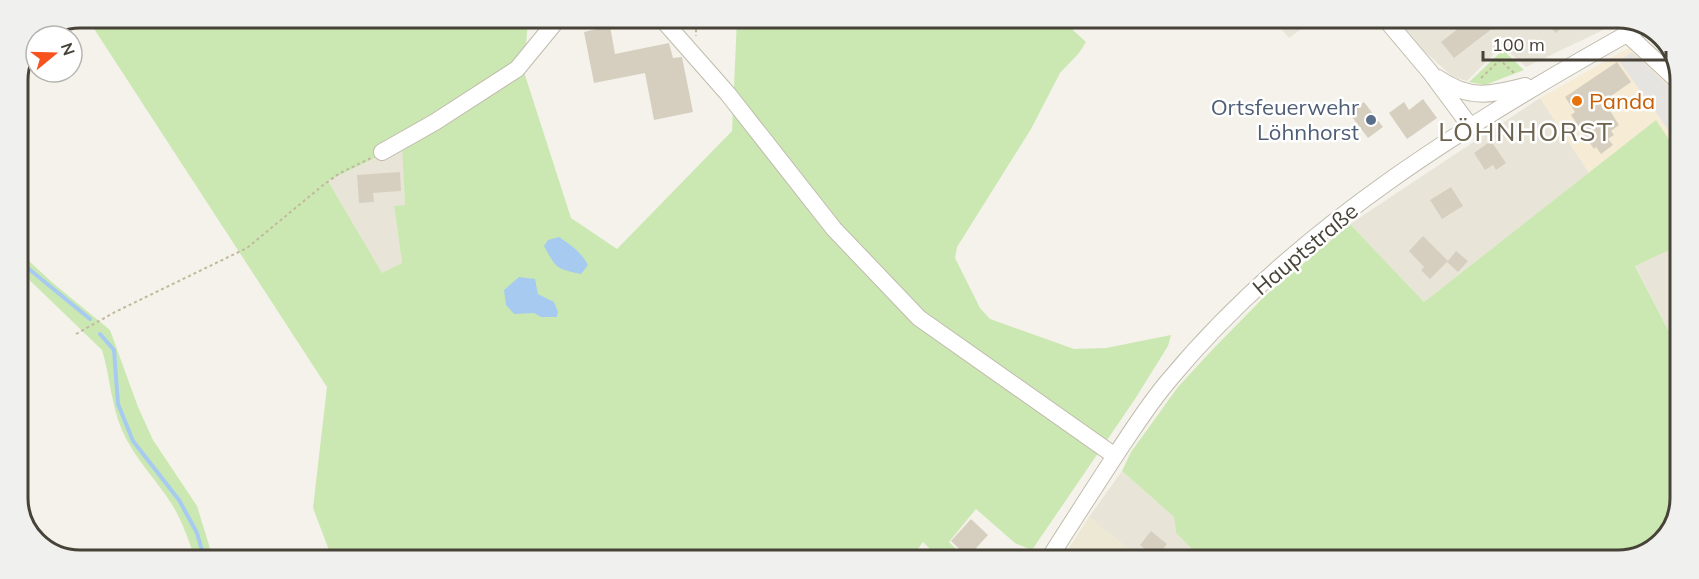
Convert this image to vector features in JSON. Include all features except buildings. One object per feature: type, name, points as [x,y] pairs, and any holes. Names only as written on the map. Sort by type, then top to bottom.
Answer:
[{"type":"street","points":[[382,152],[435,122],[517,69],[551,28]]},
{"type":"street","points":[[670,28],[728,94],[834,229],[919,318],[1115,456]]},
{"type":"street","points":[[1393,28],[1430,72],[1470,126]]},
{"type":"street","name":"Hauptstraße","points":[[1054,550],[1115,456],[1168,381],[1224,318],[1251,293],[1308,243],[1395,176],[1535,84],[1633,31]]},
{"type":"street","points":[[1627,34],[1669,73]]},
{"type":"street","points":[[1430,72],[1466,93],[1480,95],[1535,84]]},
{"type":"path","points":[[1466,93],[1500,60],[1535,84]]},
{"type":"path","points":[[76,334],[115,312],[247,248],[340,173],[382,152]]},
{"type":"shaded area","points":[[1281,28],[1303,28],[1289,38]]},
{"type":"shaded area","points":[[1405,28],[1607,28],[1526,67],[1502,46],[1467,81],[1453,77],[1424,51]]},
{"type":"shaded area","points":[[1630,47],[1670,83],[1670,141],[1656,120],[1589,173],[1540,98]]},
{"type":"shaded area","points":[[1632,52],[1670,88],[1670,132],[1619,61]]},
{"type":"shaded area","points":[[1540,98],[1589,173],[1424,302],[1350,224]]},
{"type":"shaded area","points":[[403,145],[405,206],[394,207],[402,263],[382,274],[328,181]]},
{"type":"shaded area","points":[[1670,249],[1670,333],[1635,265]]},
{"type":"shaded area","points":[[1122,471],[1174,517],[1176,533],[1193,550],[1130,550],[1089,517]]},
{"type":"shaded area","points":[[1089,517],[1130,550],[1068,550]]},
{"type":"green space","points":[[94,28],[527,28],[524,72],[571,218],[617,249],[732,131],[737,28],[1071,28],[1086,42],[1060,73],[1031,129],[957,247],[955,258],[980,308],[990,319],[1074,349],[1106,348],[1171,335],[1168,346],[1135,399],[1032,550],[1015,543],[976,509],[949,542],[957,550],[931,550],[923,542],[917,550],[329,550],[313,508],[327,387]],"holes":[[[402,145],[405,205],[394,206],[402,263],[382,273],[328,181]]]},
{"type":"green space","points":[[1647,38],[1650,39],[1662,53]]},
{"type":"green space","points":[[1503,50],[1524,70],[1485,85],[1469,82]]},
{"type":"green space","points":[[1656,120],[1670,141],[1670,250],[1635,266],[1670,334],[1670,498],[1668,515],[1662,527],[1650,540],[1635,548],[1625,550],[1193,550],[1176,533],[1174,517],[1122,471],[1131,452],[1178,387],[1212,350],[1265,296],[1350,224],[1424,302]]},
{"type":"green space","points":[[28,261],[110,330],[138,407],[153,440],[197,506],[211,550],[192,550],[175,509],[127,440],[115,411],[102,350],[28,279]]},
{"type":"water","points":[[559,237],[572,246],[588,265],[581,274],[561,269],[551,259],[544,246],[548,240]]},
{"type":"water","points":[[519,277],[535,279],[538,294],[554,302],[558,312],[557,317],[541,317],[534,313],[514,314],[506,305],[504,290]]},
{"type":"waterway","points":[[28,269],[90,319]]},
{"type":"waterway","points":[[100,334],[114,350],[118,404],[133,441],[179,500],[197,533],[202,550]]},
{"type":"place","name":"Panda","points":[[1577,101]]},
{"type":"place","name":"Ortsfeuerwehr Löhnhorst","points":[[1371,120]]},
{"type":"district","name":"LÖHNHORST","points":[[1526,131]]}]
